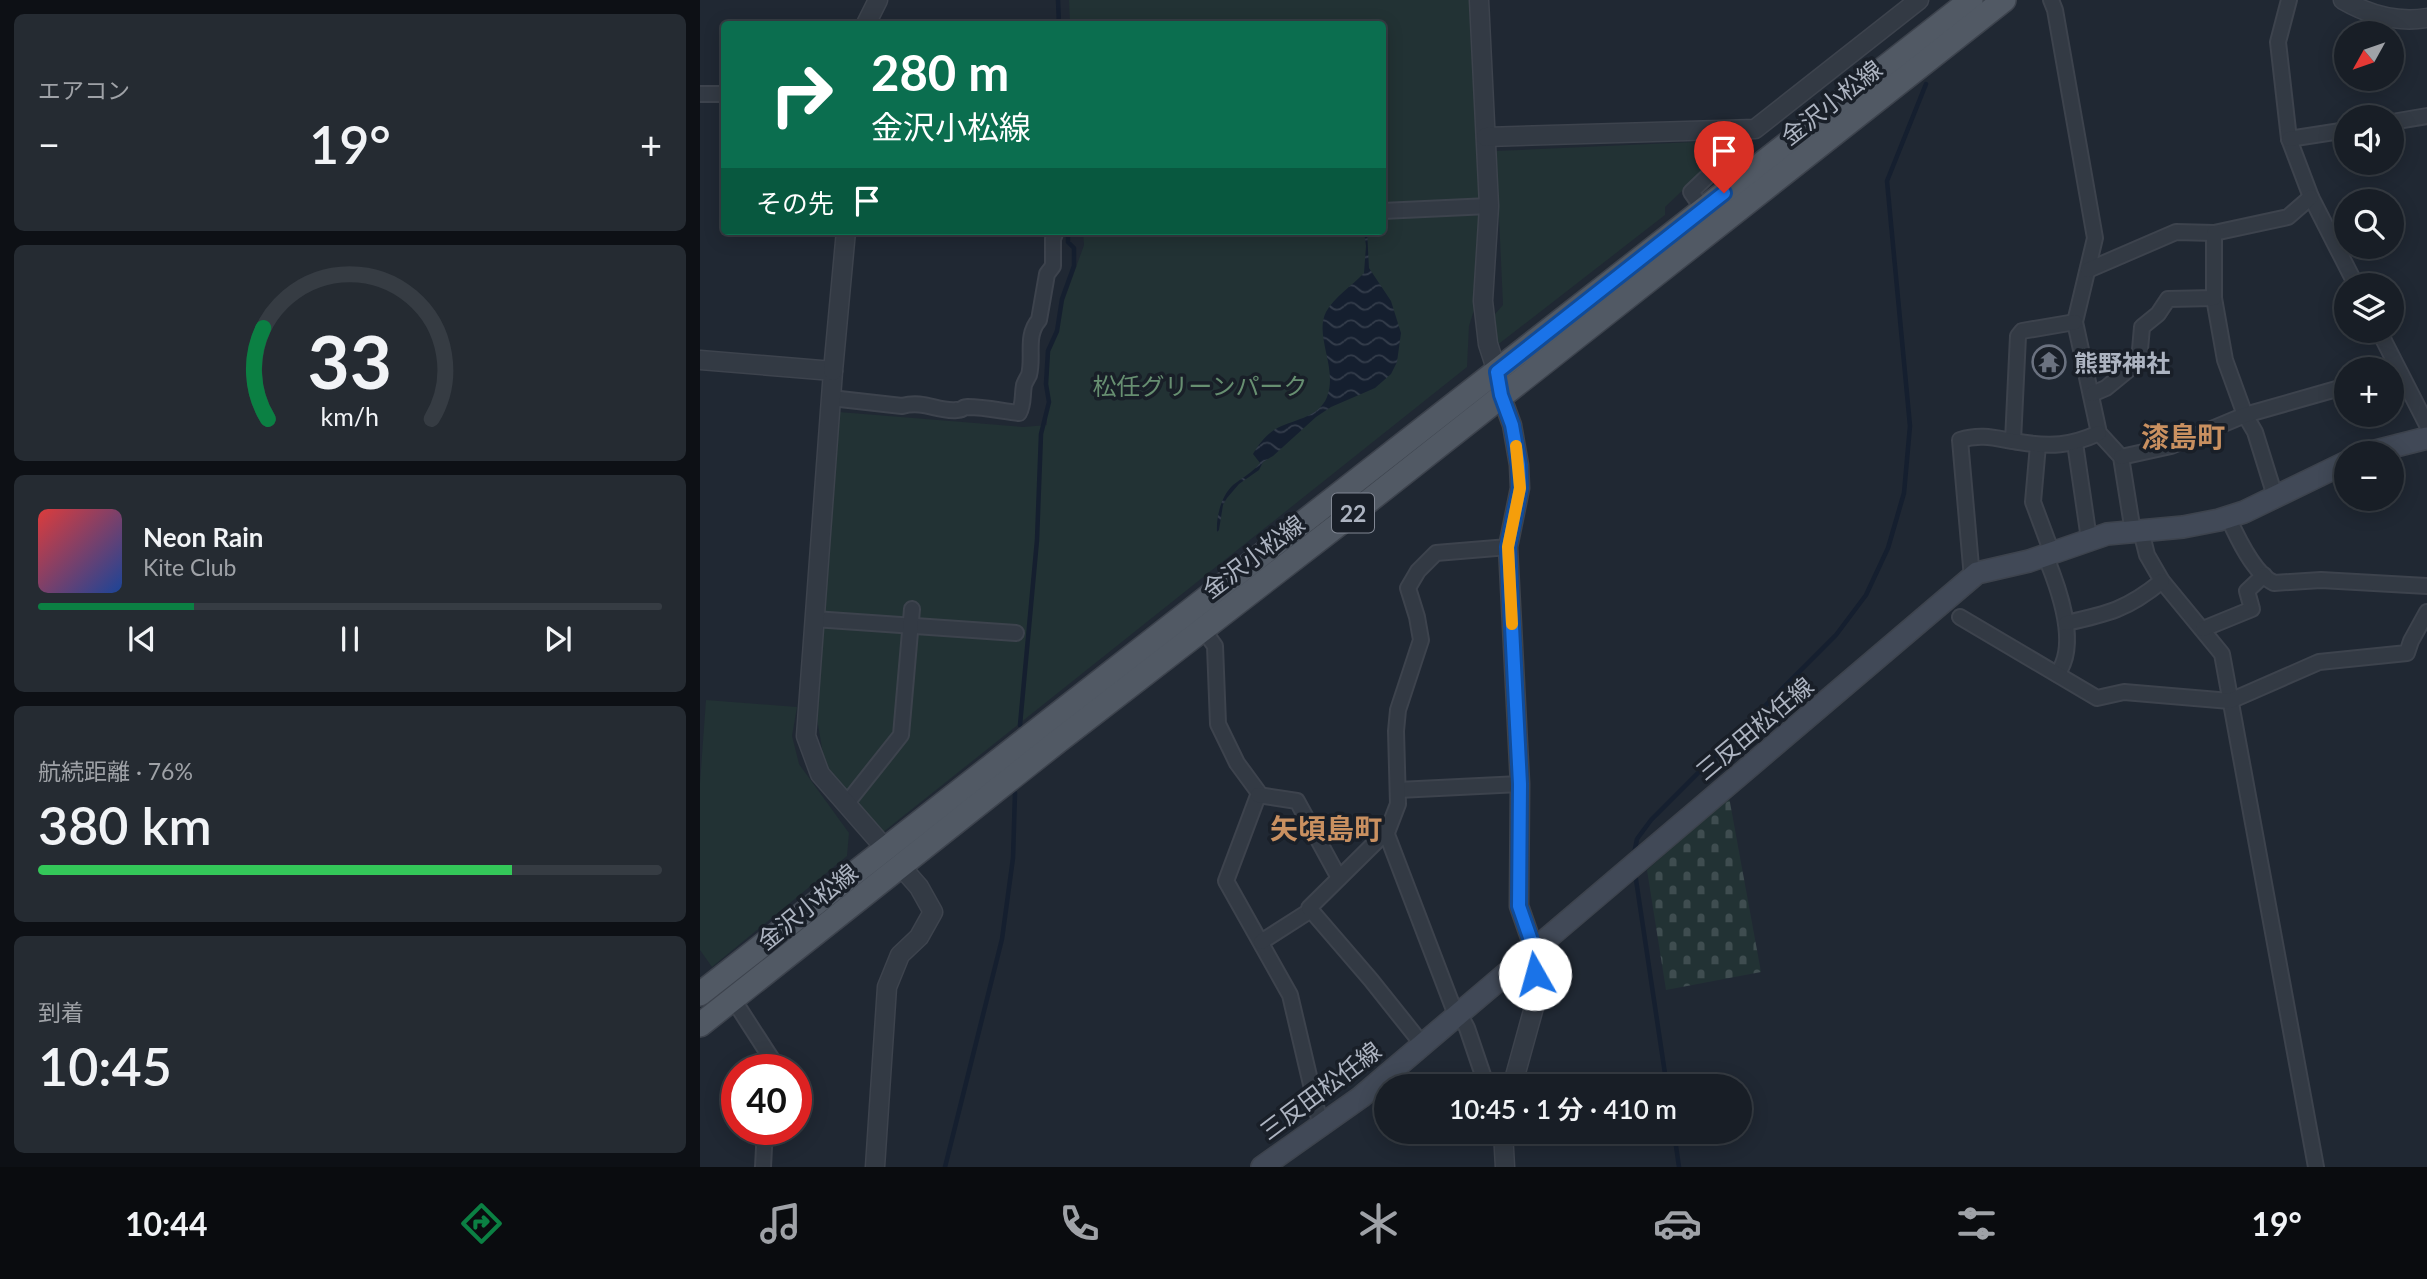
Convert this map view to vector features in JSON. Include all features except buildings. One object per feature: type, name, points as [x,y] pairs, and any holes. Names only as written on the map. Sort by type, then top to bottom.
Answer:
[{"type":"main road","name":"金沢小松線","points":[[700,994],[892,857],[1356,511],[1703,209],[1971,0]]},
{"type":"main road","name":"金沢小松線","points":[[700,1025],[733,999],[892,857],[1499,384],[1658,274],[2004,0]]},
{"type":"main road","points":[[2404,444],[2427,438]]},
{"type":"main road","name":"三反田松任線","points":[[1262,1167],[1361,1097],[1977,573],[2048,554],[2107,534],[2183,527],[2228,517],[2244,512],[2334,468]]},
{"type":"street","points":[[868,21],[878,0]]},
{"type":"street","points":[[1479,0],[1489,205],[1483,301],[1488,344],[1512,425],[1520,488],[1508,547],[1520,784],[1519,906],[1534,949],[1536,1000],[1516,1074]]},
{"type":"street","points":[[1486,137],[1755,129],[1919,0]]},
{"type":"street","points":[[2051,0],[2089,193],[2095,238],[2075,322],[2099,433],[2121,457],[2137,531],[2147,555],[2162,581],[2222,654],[2316,1167]]},
{"type":"street","points":[[2289,0],[2278,42],[2289,139],[2311,197],[2350,273]]},
{"type":"street","points":[[2343,0],[2359,9],[2387,18],[2410,21],[2427,18]]},
{"type":"street","points":[[700,94],[721,94]]},
{"type":"street","points":[[2404,120],[2427,116]]},
{"type":"street","points":[[1703,209],[1691,192],[1729,156],[1743,130]]},
{"type":"street","points":[[2289,139],[2334,132]]},
{"type":"street","points":[[2088,270],[2176,232],[2214,233],[2288,218],[2311,197]]},
{"type":"street","points":[[1386,211],[1489,205]]},
{"type":"street","points":[[2214,233],[2214,298],[2225,360],[2245,415],[2255,432],[2275,496]]},
{"type":"street","points":[[846,235],[806,736],[820,774],[919,887],[933,912],[919,937],[900,955],[887,987],[875,1167]]},
{"type":"street","points":[[831,398],[902,406],[912,403],[932,404],[938,408],[957,410],[967,407],[1018,413],[1023,406],[1029,348],[1039,320],[1047,274],[1053,266],[1054,235]]},
{"type":"street","points":[[2092,394],[2106,388],[2139,361],[2143,327],[2158,314],[2168,299],[2214,298]]},
{"type":"street","points":[[2013,441],[2018,336],[2022,331],[2075,322]]},
{"type":"street","points":[[700,360],[833,371]]},
{"type":"street","points":[[2404,386],[2427,425]]},
{"type":"street","points":[[2121,457],[2171,446],[2245,415],[2334,390]]},
{"type":"street","points":[[1972,578],[1960,440],[1975,435],[2038,445],[2076,443],[2099,433]]},
{"type":"street","points":[[2076,443],[2089,539]]},
{"type":"street","points":[[2038,445],[2033,502],[2058,585],[2066,623],[2065,664],[2057,674]]},
{"type":"street","points":[[2228,517],[2238,541],[2264,575],[2274,583],[2321,580],[2427,586]]},
{"type":"street","points":[[1422,1044],[1309,908],[1386,832],[1398,804],[1398,710],[1421,640],[1408,588],[1418,571],[1436,553],[1508,547]]},
{"type":"street","points":[[2203,628],[2252,609],[2247,591],[2264,575]]},
{"type":"street","points":[[2066,623],[2109,614],[2142,597],[2162,581]]},
{"type":"street","points":[[846,803],[901,735],[912,609]]},
{"type":"street","points":[[1959,617],[2097,698],[2124,692],[2230,701],[2319,662],[2407,653],[2427,612]]},
{"type":"street","points":[[814,619],[1016,633]]},
{"type":"street","points":[[1202,628],[1215,646],[1218,724],[1237,763],[1259,793],[1226,881],[1290,995],[1321,1127]]},
{"type":"street","points":[[1398,790],[1520,784]]},
{"type":"street","points":[[1258,795],[1297,801],[1339,878]]},
{"type":"street","points":[[1386,832],[1457,1014],[1467,1028],[1483,1074]]},
{"type":"street","points":[[1261,942],[1311,911]]},
{"type":"street","points":[[733,999],[768,1054]]},
{"type":"street","points":[[1504,1144],[1505,1167]]},
{"type":"street","points":[[762,1167],[764,1145]]},
{"type":"green space","name":"松任グリーンパーク","points":[[1069,0],[1469,0],[1480,183],[1481,288],[1469,326],[1467,367],[882,833],[825,765],[817,719],[839,412],[1023,427],[1047,425],[1047,359],[1061,309],[1084,245],[1083,235],[1386,235],[1386,21],[1070,21]]},
{"type":"green space","points":[[1716,141],[1716,159],[1665,207],[1665,215],[1491,350],[1495,314],[1503,305],[1496,151]]},
{"type":"green space","points":[[706,700],[797,707],[792,736],[799,764],[849,833],[847,856],[712,967],[700,950],[700,783]]},
{"type":"green space","points":[[1729,797],[1761,972],[1666,990],[1647,870]]},
{"type":"water","points":[[1365,235],[1367,235],[1369,268],[1391,301],[1401,333],[1397,362],[1391,374],[1375,388],[1331,407],[1316,417],[1263,462],[1259,470],[1239,484],[1227,498],[1217,532],[1222,501],[1233,485],[1260,463],[1253,454],[1262,441],[1281,426],[1317,410],[1327,397],[1330,375],[1323,321],[1334,301],[1364,273]]},
{"type":"waterway","points":[[1058,0],[1059,21]]},
{"type":"waterway","points":[[1634,854],[1637,839],[1651,820],[1836,635],[1866,595],[1888,548],[1904,493],[1910,426],[1887,181],[1926,84]]},
{"type":"waterway","points":[[1020,725],[1037,540],[1041,434],[1049,402],[1046,384],[1048,351],[1057,331],[1062,299],[1074,266],[1074,248],[1068,242],[1068,235]]},
{"type":"waterway","points":[[945,1167],[1002,939],[1013,858],[1015,793]]},
{"type":"waterway","points":[[1635,873],[1665,1074]]},
{"type":"waterway","points":[[1676,1144],[1679,1167]]},
{"type":"slow traffic","points":[[1512,624],[1508,547],[1520,488],[1516,446]]},
{"type":"place","name":"熊野神社","points":[[2049,362]]},
{"type":"district","name":"漆島町","points":[[2183,436]]},
{"type":"district","name":"矢頃島町","points":[[1326,828]]},
{"type":"route","points":[[1535,974],[1534,949],[1519,906],[1520,784],[1508,547],[1520,488],[1519,465],[1512,425],[1501,395],[1497,372],[1724,193]]}]
